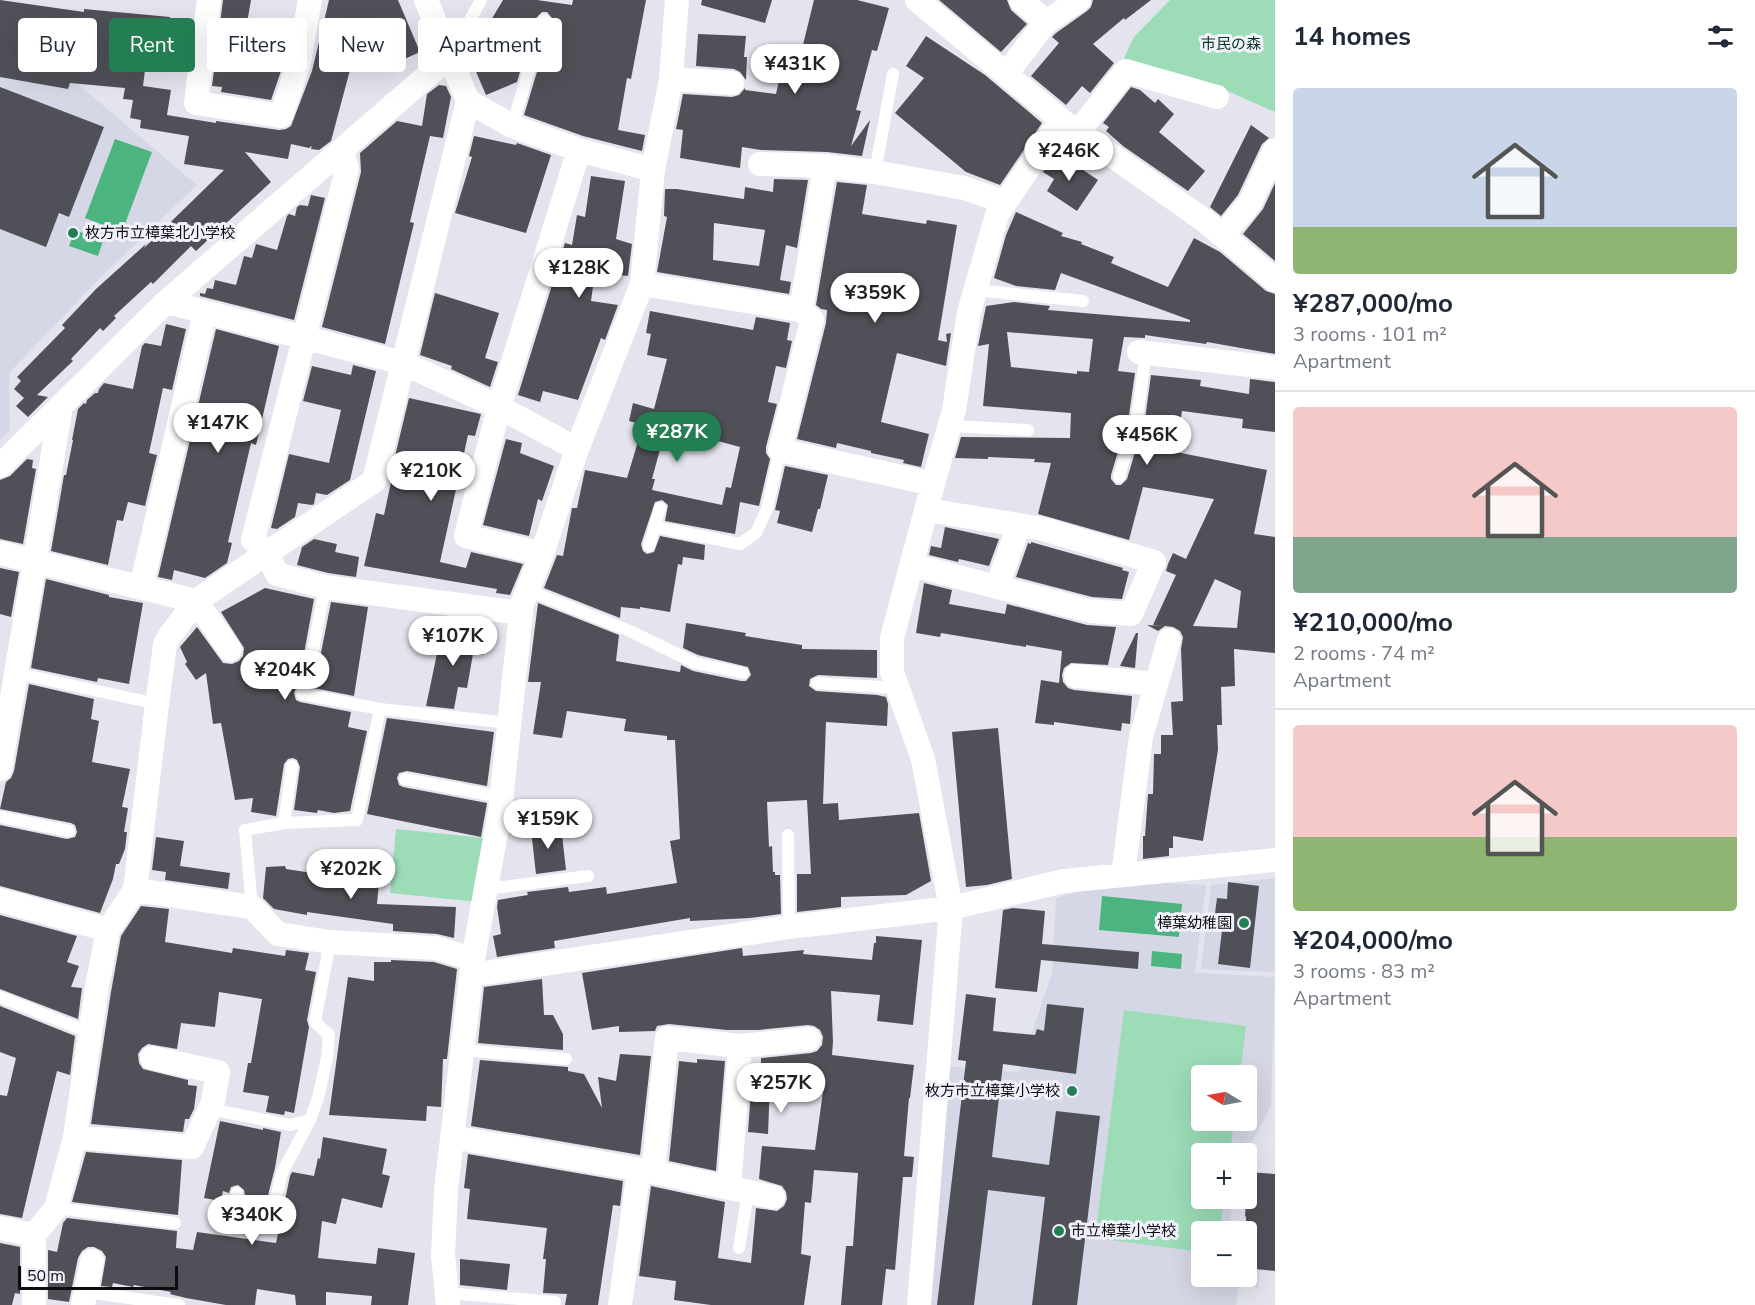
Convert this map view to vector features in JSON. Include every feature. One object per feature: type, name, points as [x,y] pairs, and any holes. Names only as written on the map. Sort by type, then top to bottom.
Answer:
[{"type":"street","points":[[202,0],[209,0],[196,103],[281,116],[299,62],[310,0]]},
{"type":"street","points":[[426,0],[434,18]]},
{"type":"street","points":[[448,1299],[443,1255],[446,1190],[472,967],[501,797],[524,602],[577,449],[642,284],[653,170],[671,79],[677,0]]},
{"type":"street","points":[[1021,0],[1046,22]]},
{"type":"street","points":[[1006,74],[1046,22],[1079,0]]},
{"type":"street","points":[[934,5],[1006,74],[1070,126],[1204,219],[1275,280]]},
{"type":"street","points":[[919,1305],[951,908],[923,759],[892,672],[892,639],[950,426],[961,371],[969,312],[997,215],[1005,202],[1070,126],[1126,71],[1217,97]]},
{"type":"street","points":[[0,466],[166,302],[432,72]]},
{"type":"street","points":[[34,1305],[34,1235],[56,1208],[75,1137],[108,930],[135,890],[165,645],[196,601],[374,481],[468,100],[457,72]]},
{"type":"street","points":[[671,79],[732,83]]},
{"type":"street","points":[[468,100],[512,126],[579,150],[653,170]]},
{"type":"street","points":[[542,554],[466,536],[499,407],[579,150]]},
{"type":"street","points":[[1223,235],[1251,203],[1275,150]]},
{"type":"street","points":[[342,151],[346,169],[253,540],[267,553],[277,574],[325,587],[524,602]]},
{"type":"street","points":[[760,164],[825,166],[876,172],[964,188],[1005,202]]},
{"type":"street","points":[[801,310],[825,166]]},
{"type":"street","points":[[642,284],[801,310],[812,320],[780,450],[933,484]]},
{"type":"street","points":[[166,302],[403,363],[499,407],[577,449]]},
{"type":"street","points":[[141,588],[205,312]]},
{"type":"street","points":[[1142,352],[1275,368]]},
{"type":"street","points":[[0,769],[61,406]]},
{"type":"street","points":[[912,565],[1090,611],[1131,614],[1154,562],[1042,529],[927,510]]},
{"type":"street","points":[[997,587],[1019,525]]},
{"type":"street","points":[[0,553],[196,601],[230,650]]},
{"type":"street","points":[[1123,875],[1141,737],[1169,640]]},
{"type":"street","points":[[1076,676],[1156,684]]},
{"type":"street","points":[[135,890],[252,907],[278,934],[330,942],[436,948],[472,967],[951,908],[1064,881],[1275,860]]},
{"type":"street","points":[[0,900],[108,930]]},
{"type":"street","points":[[620,1305],[646,1171],[667,1038],[740,1046],[809,1039]]},
{"type":"street","points":[[738,1190],[740,1046]]},
{"type":"street","points":[[75,1137],[192,1147],[210,1109],[218,1072],[152,1059]]},
{"type":"street","points":[[452,1137],[646,1171],[773,1197]]},
{"type":"street","points":[[0,1228],[34,1235]]},
{"type":"street","points":[[84,1298],[92,1261]]},
{"type":"lane","points":[[471,18],[481,0]]},
{"type":"lane","points":[[512,126],[528,72]]},
{"type":"lane","points":[[876,172],[893,74]]},
{"type":"lane","points":[[975,290],[1083,301]]},
{"type":"lane","points":[[1119,477],[1137,417],[1142,352]]},
{"type":"lane","points":[[950,426],[1028,430]]},
{"type":"lane","points":[[655,527],[740,544],[756,533],[767,509],[780,450]]},
{"type":"lane","points":[[649,546],[660,508]]},
{"type":"lane","points":[[311,661],[325,587]]},
{"type":"lane","points":[[524,602],[630,631],[694,663],[743,673]]},
{"type":"lane","points":[[16,673],[157,704]]},
{"type":"lane","points":[[816,683],[897,688]]},
{"type":"lane","points":[[302,694],[380,709],[509,723]]},
{"type":"lane","points":[[252,907],[245,830],[284,823],[357,820],[380,709]]},
{"type":"lane","points":[[284,823],[292,766]]},
{"type":"lane","points":[[405,779],[501,797]]},
{"type":"lane","points":[[0,818],[69,831]]},
{"type":"lane","points":[[788,836],[789,927]]},
{"type":"lane","points":[[486,890],[588,876]]},
{"type":"lane","points":[[235,1211],[264,1215],[273,1210],[282,1173],[310,1120],[318,1098],[327,1058],[329,1035],[315,1022],[330,942]]},
{"type":"lane","points":[[0,997],[90,1033]]},
{"type":"lane","points":[[462,1050],[566,1059]]},
{"type":"lane","points":[[210,1109],[290,1125],[310,1120]]},
{"type":"lane","points":[[738,1190],[739,1248]]},
{"type":"lane","points":[[231,1229],[237,1193]]},
{"type":"lane","points":[[56,1208],[175,1223]]},
{"type":"lane","points":[[84,1298],[179,1305]]},
{"type":"lane","points":[[448,1299],[555,1302]]},
{"type":"shaded area","name":"枚方市立樟葉北小学校","points":[[0,54],[18,61],[18,72],[46,72],[79,85],[197,185],[96,282],[9,373],[10,430],[0,440]]},
{"type":"shaded area","points":[[115,139],[152,152],[122,232],[85,218]]},
{"type":"shaded area","points":[[75,230],[103,241],[98,256],[69,246]]},
{"type":"shaded area","points":[[1275,878],[1275,972],[1201,969],[1211,885]]},
{"type":"shaded area","name":"枚方市立樟葉小学校","points":[[1120,881],[1206,885],[1195,973],[1275,977],[1271,1106],[1251,1143],[1191,1143],[1191,1209],[1232,1209],[1230,1221],[1191,1221],[1191,1287],[1239,1287],[1236,1305],[926,1305],[945,1066],[1019,1072],[1052,973],[1056,898]]},
{"type":"shaded area","points":[[1102,896],[1182,904],[1179,937],[1099,930]]},
{"type":"shaded area","points":[[1152,951],[1182,954],[1181,969],[1151,966]]},
{"type":"shaded area","name":"枚方市立樟葉小学校","points":[[1257,1225],[1264,1225],[1258,1288],[1248,1287],[1257,1287]]},
{"type":"green space","name":"市民の森","points":[[1170,0],[1275,0],[1275,112],[1214,85],[1142,70],[1124,58],[1134,37]]},
{"type":"green space","points":[[396,829],[485,838],[478,902],[390,893]]},
{"type":"green space","points":[[1124,1010],[1246,1026],[1241,1065],[1191,1065],[1191,1131],[1233,1131],[1231,1143],[1191,1143],[1191,1209],[1223,1209],[1221,1221],[1191,1221],[1191,1251],[1095,1238]]},
{"type":"building","points":[[0,0],[84,12],[84,9],[170,17],[109,18],[109,72],[145,72],[143,86],[171,90],[167,115],[216,123],[216,121],[286,129],[291,126],[312,71],[319,42],[319,72],[349,72],[331,141],[319,150],[311,149],[312,146],[309,148],[291,144],[288,159],[245,152],[271,182],[196,251],[191,246],[153,284],[151,282],[114,316],[116,318],[103,331],[100,328],[71,359],[73,361],[37,395],[48,397],[28,417],[16,406],[24,398],[14,389],[21,381],[17,377],[65,328],[62,325],[96,289],[146,244],[144,248],[224,170],[184,164],[189,136],[140,128],[141,120],[130,118],[133,100],[123,99],[125,88],[70,83],[68,89],[0,77]]},
{"type":"building","points":[[223,0],[251,0],[248,18],[221,18]]},
{"type":"building","points":[[329,0],[398,0],[406,18],[325,18]]},
{"type":"building","points":[[503,0],[537,0],[572,5],[573,0],[646,0],[631,79],[627,78],[618,130],[645,135],[642,151],[583,136],[524,115],[537,72],[562,72],[562,18],[552,18],[547,12],[542,12],[536,18],[492,18]]},
{"type":"building","points":[[702,0],[772,0],[765,23],[701,5]]},
{"type":"building","points":[[814,0],[857,0],[889,8],[877,51],[872,50],[856,110],[861,111],[851,146],[870,120],[862,156],[742,147],[740,168],[680,158],[683,130],[676,129],[683,94],[732,97],[739,95],[745,88],[745,90],[776,94],[785,53],[800,57]]},
{"type":"building","points":[[939,0],[1007,0],[1011,10],[1027,24],[1001,52]]},
{"type":"building","points":[[1093,0],[1151,0],[1125,20],[1124,18],[1093,44],[1114,63],[1090,93],[1082,86],[1066,105],[1031,76],[1059,43],[1052,37],[1087,11]]},
{"type":"building","points":[[406,19],[418,47],[418,53],[406,58]]},
{"type":"building","points":[[698,34],[746,36],[744,57],[747,57],[746,80],[740,72],[734,69],[696,66]]},
{"type":"building","points":[[926,36],[985,75],[1042,123],[1000,185],[966,172],[895,113],[924,78],[906,66]]},
{"type":"building","points":[[214,72],[281,72],[271,100],[221,92],[222,87],[212,86]]},
{"type":"building","points":[[476,72],[520,72],[517,82],[486,95]]},
{"type":"building","points":[[439,85],[446,86],[451,97],[443,138],[430,136],[410,222],[414,223],[385,344],[322,327],[361,172],[360,153],[397,121],[422,126],[427,94]]},
{"type":"building","points":[[0,87],[104,127],[69,217],[59,213],[46,247],[0,229]]},
{"type":"building","points":[[1131,87],[1140,90],[1155,103],[1158,99],[1174,114],[1159,132],[1205,171],[1188,191],[1123,146],[1106,131],[1109,127],[1103,123]]},
{"type":"building","points":[[1251,125],[1269,138],[1262,144],[1238,195],[1221,216],[1210,207]]},
{"type":"building","points":[[474,136],[516,145],[517,143],[551,155],[526,233],[455,213],[472,157],[469,156]]},
{"type":"building","points":[[1056,152],[1098,180],[1077,211],[1047,191],[1054,179],[1043,172]]},
{"type":"building","points":[[591,176],[625,181],[616,239],[632,244],[628,276],[595,272],[591,301],[618,305],[605,340],[601,338],[578,400],[543,391],[540,402],[518,395],[565,243],[572,245],[577,215],[585,217]]},
{"type":"building","points":[[774,179],[808,180],[797,248],[786,245],[780,280],[791,282],[789,294],[657,272],[667,217],[664,216],[665,189],[744,199],[745,187],[773,192]],"holes":[[[714,223],[765,230],[759,266],[713,260]]]},
{"type":"building","points":[[837,182],[867,185],[862,214],[926,224],[927,220],[957,225],[938,340],[947,342],[946,334],[951,333],[946,366],[897,353],[881,422],[929,434],[921,467],[903,463],[904,460],[837,443],[836,448],[797,439],[826,323],[827,310],[816,305]]},
{"type":"building","points":[[1275,183],[1275,261],[1243,234],[1263,209]]},
{"type":"building","points":[[311,195],[325,198],[294,320],[200,296],[200,293],[205,294],[207,288],[213,289],[215,280],[236,285],[244,256],[252,258],[256,244],[277,250],[287,216],[289,214],[295,216],[297,207],[300,205],[308,206]]},
{"type":"building","points":[[1016,212],[1063,233],[1061,236],[1082,242],[1081,244],[1114,257],[1111,263],[1168,287],[1194,238],[1220,252],[1266,291],[1275,294],[1275,354],[1207,342],[1206,344],[1145,335],[1145,338],[1124,337],[1118,371],[1135,373],[1129,415],[1111,475],[1116,485],[1121,485],[1127,479],[1145,419],[1151,375],[1201,380],[1200,386],[1249,394],[1250,379],[1275,382],[1275,432],[1242,428],[1243,419],[1182,411],[1176,452],[1267,470],[1254,534],[1275,537],[1275,653],[1234,649],[1235,686],[1221,687],[1222,725],[1217,725],[1218,750],[1203,841],[1173,836],[1173,848],[1169,848],[1169,856],[1143,859],[1143,836],[1145,836],[1148,794],[1153,794],[1154,754],[1161,754],[1161,735],[1173,735],[1171,702],[1183,701],[1181,649],[1183,637],[1180,631],[1173,627],[1165,626],[1158,631],[1147,625],[1163,626],[1153,625],[1176,575],[1166,571],[1168,564],[1173,553],[1186,559],[1214,499],[1143,487],[1129,540],[1038,514],[1051,463],[1034,462],[1035,459],[955,458],[961,437],[1070,438],[1071,413],[983,406],[989,344],[978,346],[986,306],[1014,302],[1050,306],[1048,310],[1190,322],[1190,320],[1061,273],[1055,290],[1016,286],[994,278],[1006,235]],"holes":[[[1007,332],[1093,339],[1089,372],[1077,371],[1077,374],[1011,367]],[[1215,579],[1241,591],[1237,628],[1193,626]]]},
{"type":"building","points":[[435,293],[499,313],[485,358],[498,362],[490,387],[451,369],[452,366],[420,355]]},
{"type":"building","points":[[650,311],[753,330],[756,317],[790,323],[787,340],[792,341],[786,368],[776,366],[768,402],[777,404],[766,447],[766,453],[770,459],[759,506],[740,502],[735,534],[665,521],[668,505],[662,500],[655,502],[641,544],[643,551],[647,554],[654,552],[660,536],[705,545],[704,560],[683,557],[682,565],[678,564],[670,612],[640,607],[640,609],[621,607],[620,618],[544,588],[557,555],[563,556],[572,508],[577,508],[585,470],[627,478],[643,425],[629,421],[633,403],[654,409],[667,359],[647,355],[651,334],[646,333]],"holes":[[[666,427],[740,447],[731,488],[726,487],[722,505],[652,490],[655,479],[652,479]]]},
{"type":"building","points":[[166,324],[186,329],[172,390],[163,388],[149,453],[157,455],[145,506],[128,502],[123,521],[117,520],[108,565],[51,551],[78,409],[84,403],[86,404],[95,393],[98,393],[104,383],[133,389],[142,346],[145,343],[161,346]]},
{"type":"building","points":[[216,329],[279,346],[256,445],[251,443],[228,542],[232,543],[227,563],[205,578],[174,570],[172,580],[158,577]]},
{"type":"building","points":[[353,365],[376,371],[350,480],[327,495],[316,493],[312,505],[298,503],[295,517],[277,529],[271,528],[289,454],[329,463],[341,410],[303,401],[312,366],[351,375]]},
{"type":"building","points":[[409,398],[481,414],[475,436],[468,435],[440,562],[466,568],[471,552],[523,564],[510,595],[496,593],[497,589],[364,566],[376,513],[384,515],[391,482],[389,481]]},
{"type":"building","points":[[506,439],[522,443],[520,453],[554,466],[542,501],[538,499],[529,536],[483,525]]},
{"type":"building","points":[[27,459],[33,460],[32,468],[36,469],[23,544],[0,539],[0,480],[10,476]]},
{"type":"building","points":[[785,466],[828,475],[812,532],[777,523],[780,511],[775,510]]},
{"type":"building","points":[[945,527],[999,539],[989,566],[929,555],[931,546],[941,548]]},
{"type":"building","points":[[314,539],[337,544],[335,552],[359,557],[356,577],[297,565],[302,547]]},
{"type":"building","points":[[1031,542],[1123,568],[1122,570],[1129,572],[1122,599],[1092,597],[1016,577],[1028,543],[1031,544]]},
{"type":"building","points":[[0,568],[19,572],[11,617],[0,614]]},
{"type":"building","points":[[46,579],[109,595],[109,597],[143,603],[129,684],[98,678],[97,682],[31,668]]},
{"type":"building","points":[[924,583],[952,590],[949,604],[1005,614],[1007,604],[1087,625],[1116,627],[1108,665],[1071,663],[1064,668],[1063,682],[1068,688],[1074,690],[1132,696],[1130,724],[1122,723],[1121,731],[1054,722],[1054,725],[1035,723],[1041,680],[1059,683],[1062,651],[941,633],[940,637],[916,633]]},
{"type":"building","points":[[265,588],[314,599],[303,659],[303,664],[309,669],[314,669],[319,663],[331,602],[368,607],[354,696],[303,686],[296,688],[294,693],[296,700],[300,702],[351,712],[348,727],[367,731],[350,811],[334,813],[318,810],[317,813],[294,810],[300,767],[297,760],[293,758],[288,759],[284,764],[276,816],[251,812],[253,798],[235,800],[221,723],[213,724],[206,673],[196,680],[185,664],[187,662],[180,647],[197,627],[223,663],[232,664],[239,661],[243,656],[244,648],[221,612]]},
{"type":"building","points":[[538,603],[619,635],[616,661],[680,672],[681,665],[693,671],[741,681],[746,681],[751,675],[748,667],[698,655],[683,648],[686,623],[802,645],[802,649],[877,650],[877,678],[818,675],[810,679],[809,686],[816,691],[877,695],[886,697],[888,704],[887,726],[826,722],[823,804],[838,803],[839,820],[919,813],[931,881],[906,895],[841,897],[841,907],[797,912],[797,874],[811,874],[807,800],[767,802],[769,847],[772,846],[773,872],[775,875],[780,875],[781,914],[690,921],[690,918],[554,941],[555,948],[497,957],[493,936],[501,934],[498,900],[528,895],[527,892],[568,887],[569,892],[606,887],[607,894],[677,883],[670,841],[680,839],[675,740],[667,740],[667,736],[624,731],[626,719],[567,711],[562,738],[533,734],[541,682],[528,682]]},
{"type":"building","points":[[442,630],[486,638],[483,655],[473,654],[467,688],[458,687],[454,709],[426,706]]},
{"type":"building","points":[[1138,633],[1135,668],[1120,666]]},
{"type":"building","points":[[29,684],[94,699],[91,719],[99,721],[92,762],[130,769],[122,807],[128,808],[124,832],[127,832],[125,849],[119,864],[116,864],[113,879],[100,913],[0,886],[0,825],[67,839],[75,837],[77,832],[75,825],[71,823],[0,809],[6,782],[14,771]]},
{"type":"building","points":[[387,718],[494,732],[487,786],[407,771],[399,773],[397,778],[399,785],[403,787],[487,803],[481,837],[367,814]]},
{"type":"building","points":[[998,728],[1012,879],[966,887],[952,732]]},
{"type":"building","points":[[561,826],[566,870],[536,874],[531,830]]},
{"type":"building","points":[[156,837],[184,841],[180,866],[230,873],[228,889],[165,880],[166,872],[152,870]]},
{"type":"building","points":[[285,866],[286,869],[319,874],[320,869],[351,874],[351,869],[380,872],[377,904],[456,907],[454,938],[437,934],[393,931],[393,924],[307,912],[307,915],[274,909],[263,898],[266,867]]},
{"type":"building","points":[[1228,882],[1259,886],[1250,968],[1218,964],[1223,922],[1214,921],[1217,898],[1227,899]]},
{"type":"building","points":[[141,906],[169,909],[165,942],[232,953],[233,948],[285,956],[286,950],[309,953],[305,970],[316,972],[294,1113],[285,1111],[284,1115],[266,1112],[269,1096],[243,1092],[248,1063],[251,1063],[262,999],[219,992],[215,1027],[181,1023],[177,1049],[148,1044],[138,1054],[139,1063],[143,1069],[188,1080],[188,1085],[197,1086],[194,1109],[189,1119],[185,1119],[183,1132],[91,1124],[121,936]]},
{"type":"building","points":[[1013,908],[1045,911],[1042,944],[1139,952],[1138,969],[1041,960],[1037,992],[995,988],[1003,910]]},
{"type":"building","points":[[0,915],[77,936],[67,962],[79,966],[71,987],[82,988],[78,1019],[0,989]]},
{"type":"building","points":[[876,936],[922,940],[913,1025],[877,1021],[880,995],[831,991],[832,1055],[914,1065],[904,1156],[914,1157],[912,1177],[903,1177],[895,1270],[886,1269],[882,1305],[841,1305],[846,1246],[853,1246],[858,1173],[814,1170],[811,1203],[805,1202],[801,1254],[811,1256],[804,1305],[711,1305],[674,1300],[676,1281],[639,1276],[651,1186],[725,1202],[718,1258],[751,1263],[756,1208],[777,1211],[784,1206],[787,1199],[782,1186],[759,1179],[762,1146],[815,1150],[824,1084],[770,1082],[768,1134],[748,1132],[753,1063],[761,1063],[761,1058],[817,1051],[822,1045],[823,1037],[820,1030],[808,1025],[758,1030],[727,1030],[669,1024],[657,1026],[655,1031],[619,1032],[619,1026],[592,1030],[582,973],[742,948],[743,956],[804,950],[803,954],[872,960]]},
{"type":"building","points":[[391,960],[434,962],[457,969],[447,1059],[443,1059],[441,1107],[427,1106],[426,1121],[329,1115],[348,977],[374,981],[374,962],[391,962]]},
{"type":"building","points":[[542,979],[544,1015],[553,1015],[563,1034],[563,1050],[478,1043],[484,987]]},
{"type":"building","points":[[966,994],[996,998],[993,1031],[1035,1035],[1037,1029],[1044,1031],[1047,1004],[1084,1008],[1076,1074],[1003,1064],[992,1157],[1049,1165],[1056,1111],[1100,1116],[1077,1305],[1032,1305],[1045,1197],[988,1190],[974,1305],[937,1305],[966,1061],[958,1060]]},
{"type":"building","points":[[0,1006],[75,1036],[70,1075],[57,1071],[22,1218],[0,1214],[0,1095],[7,1096],[16,1058],[0,1052]]},
{"type":"building","points":[[620,1054],[651,1056],[640,1155],[471,1126],[480,1060],[568,1067],[568,1071],[584,1074],[602,1108],[598,1077],[616,1081]]},
{"type":"building","points":[[697,1059],[725,1061],[716,1171],[669,1161],[679,1061],[697,1063]]},
{"type":"building","points":[[220,1121],[281,1132],[267,1199],[245,1195],[244,1190],[238,1185],[231,1187],[229,1193],[223,1191],[221,1201],[204,1198]]},
{"type":"building","points":[[323,1137],[387,1149],[382,1174],[390,1176],[382,1208],[342,1198],[336,1224],[322,1221],[318,1258],[376,1264],[378,1248],[415,1253],[408,1305],[371,1305],[372,1296],[326,1292],[326,1305],[296,1305],[295,1295],[257,1289],[255,1305],[226,1305],[134,1285],[133,1287],[113,1283],[112,1287],[101,1286],[106,1257],[102,1251],[94,1247],[88,1247],[82,1251],[78,1258],[69,1302],[48,1299],[48,1250],[57,1252],[63,1223],[67,1218],[177,1231],[176,1248],[193,1250],[197,1232],[276,1243],[290,1176],[292,1172],[314,1176],[318,1158],[320,1159]]},
{"type":"building","points":[[86,1152],[182,1160],[178,1215],[72,1202]]},
{"type":"building","points":[[468,1154],[623,1181],[620,1206],[613,1205],[598,1305],[565,1305],[567,1294],[543,1293],[546,1259],[543,1259],[547,1228],[467,1219],[470,1189],[464,1188]]},
{"type":"building","points":[[1257,1173],[1275,1174],[1275,1271],[1257,1269],[1257,1221],[1246,1221],[1245,1209],[1257,1209]]},
{"type":"building","points":[[0,1243],[20,1247],[20,1294],[15,1293],[12,1305],[0,1305]]},
{"type":"building","points":[[460,1259],[510,1264],[507,1290],[460,1285]]},
{"type":"place","name":"枚方市立樟葉北小学校","points":[[73,233]]},
{"type":"place","name":"樟葉幼稚園","points":[[1244,923]]},
{"type":"place","name":"枚方市立樟葉小学校","points":[[1072,1091]]},
{"type":"place","name":"市立樟葉小学校","points":[[1059,1231]]}]
